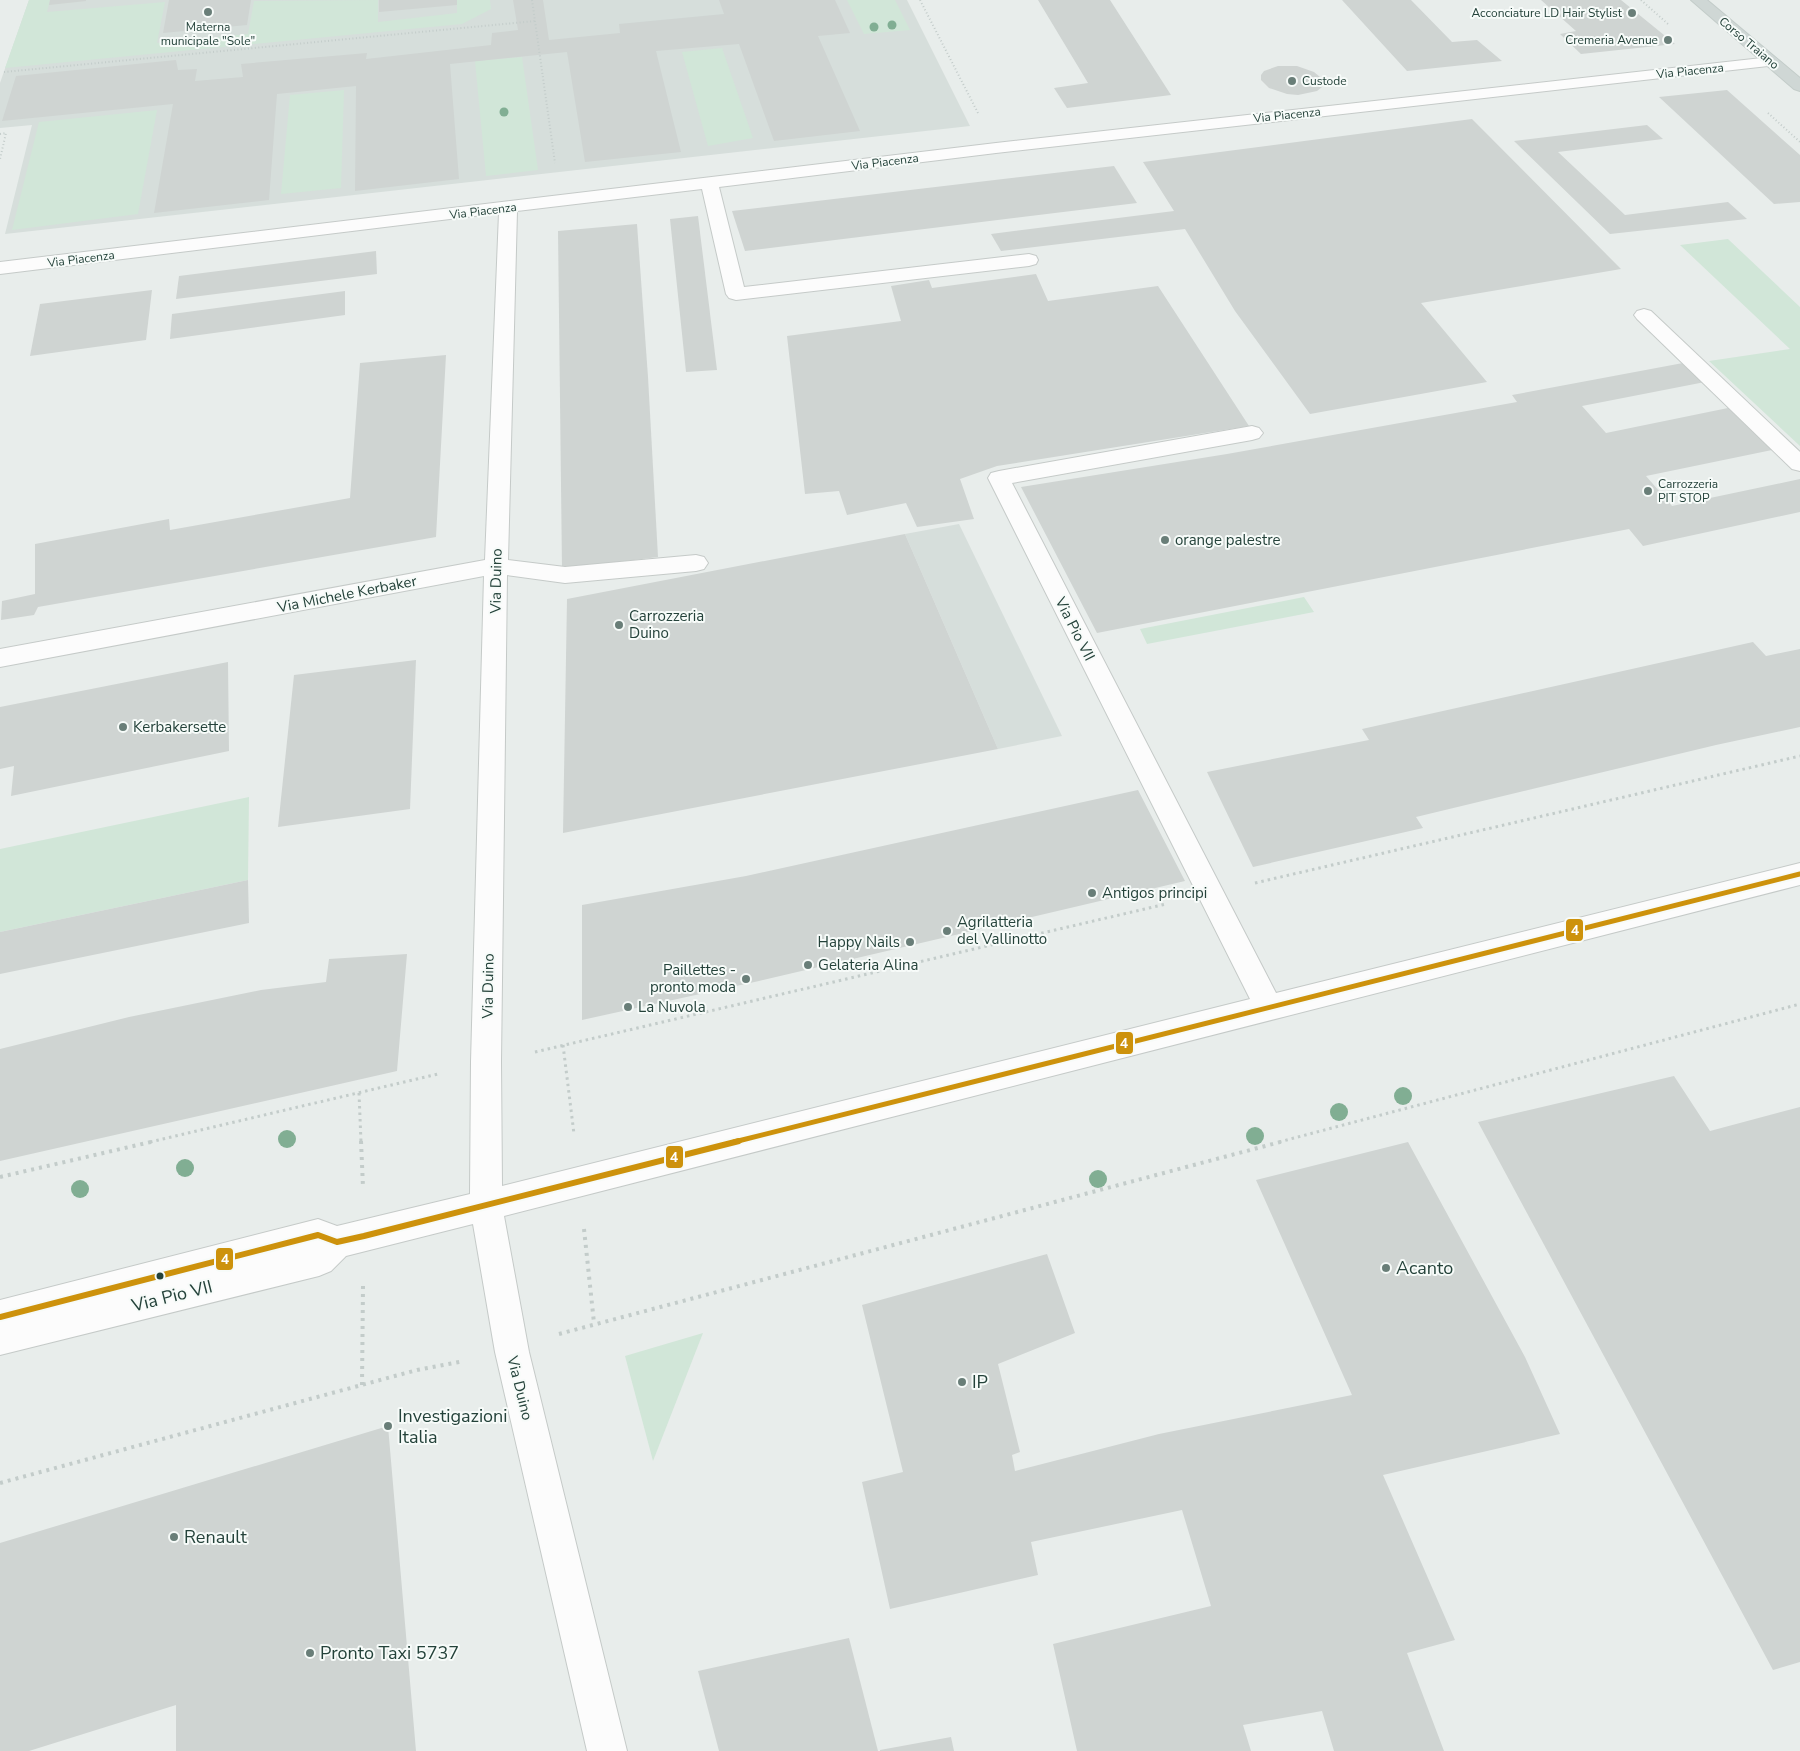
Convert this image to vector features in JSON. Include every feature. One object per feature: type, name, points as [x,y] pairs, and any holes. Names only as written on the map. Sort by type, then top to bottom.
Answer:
[{"type":"main road","name":"Corso Traiano","points":[[1698,0],[1800,86]]},
{"type":"street","name":"Via Piacenza","points":[[0,268],[996,148],[1771,62]]},
{"type":"street","points":[[709,183],[736,294],[1029,260]]},
{"type":"street","name":"Via Duino","points":[[508,208],[496,566],[486,1062],[486,1205],[512,1352],[607,1751]]},
{"type":"street","points":[[1644,315],[1800,464]]},
{"type":"street","name":"Via Pio VII","points":[[1252,433],[999,478],[1269,1008]]},
{"type":"street","name":"Via Michele Kerbaker","points":[[0,658],[496,566],[565,576],[696,563]]},
{"type":"street","name":"Via Pio VII","points":[[0,1338],[319,1260],[337,1242],[1800,874]]},
{"type":"street","name":"Via Pio VII","points":[[0,1317],[318,1236],[337,1242]]},
{"type":"path","points":[[532,0],[555,163]]},
{"type":"path","points":[[920,0],[996,148]]},
{"type":"path","points":[[4,72],[535,21]]},
{"type":"path","points":[[0,134],[6,133],[0,159]]},
{"type":"path","points":[[576,1328],[1800,1004]]},
{"type":"path","points":[[0,1177],[406,1082]]},
{"type":"path","points":[[0,1483],[418,1370]]},
{"type":"shaded area","points":[[29,0],[907,0],[970,126],[5,234],[32,125],[0,128],[0,83]]},
{"type":"shaded area","points":[[959,524],[1062,736],[998,749],[905,534]]},
{"type":"green space","points":[[29,0],[50,0],[47,12],[165,2],[157,43],[248,34],[254,1],[378,0],[378,22],[457,13],[457,0],[490,0],[491,9],[462,24],[5,68]]},
{"type":"green space","points":[[847,0],[895,0],[910,30],[864,34]]},
{"type":"green space","points":[[722,48],[753,138],[708,146],[682,52]]},
{"type":"green space","points":[[522,57],[538,170],[486,176],[475,61]]},
{"type":"green space","points":[[344,90],[341,188],[281,194],[290,95]]},
{"type":"green space","points":[[157,110],[138,214],[12,230],[39,122]]},
{"type":"green space","points":[[1728,239],[1800,307],[1800,446],[1709,361],[1790,349],[1680,245]]},
{"type":"green space","points":[[1304,597],[1314,612],[1147,644],[1140,629]]},
{"type":"green space","points":[[249,797],[248,880],[0,932],[0,849]]},
{"type":"green space","points":[[703,1333],[653,1461],[625,1356]]},
{"type":"building","points":[[50,0],[86,0],[86,1],[49,5]]},
{"type":"building","name":"Materna municipale \"Sole\"","points":[[169,0],[251,0],[247,25],[163,33]]},
{"type":"building","points":[[379,0],[457,0],[457,5],[379,12]]},
{"type":"building","points":[[513,0],[543,0],[549,40],[620,33],[619,24],[724,14],[719,0],[835,0],[850,33],[818,36],[860,131],[774,141],[739,44],[656,51],[681,152],[585,162],[567,52],[450,64],[459,179],[355,191],[356,86],[277,94],[269,200],[154,213],[173,104],[2,121],[16,76],[176,60],[178,70],[197,69],[195,81],[243,77],[241,64],[367,53],[366,59],[491,45],[492,33],[518,30]]},
{"type":"building","points":[[1038,0],[1110,0],[1171,95],[1067,108],[1054,88],[1088,83]]},
{"type":"building","points":[[1342,0],[1411,0],[1452,42],[1477,40],[1502,61],[1407,71]]},
{"type":"building","points":[[1541,0],[1621,0],[1675,44],[1581,54],[1560,34],[1576,31]]},
{"type":"building","name":"Custode","points":[[1278,66],[1297,66],[1314,72],[1323,82],[1322,87],[1317,91],[1298,95],[1287,94],[1269,88],[1261,80],[1261,75],[1264,71]]},
{"type":"building","points":[[1727,90],[1800,155],[1800,202],[1774,204],[1659,97]]},
{"type":"building","points":[[1472,119],[1621,269],[1421,303],[1487,382],[1310,414],[1235,311],[1185,229],[1001,251],[991,234],[1174,211],[1143,162]]},
{"type":"building","points":[[1647,125],[1663,139],[1558,152],[1625,215],[1728,202],[1747,219],[1610,234],[1514,141]]},
{"type":"building","points":[[1114,166],[1137,203],[745,251],[732,211]]},
{"type":"building","points":[[698,216],[717,370],[686,372],[670,219]]},
{"type":"building","points":[[637,224],[658,557],[562,569],[558,231]]},
{"type":"building","points":[[376,251],[377,274],[176,299],[179,276]]},
{"type":"building","points":[[1036,274],[1048,301],[1158,286],[1249,426],[997,466],[960,479],[974,519],[917,527],[906,503],[847,515],[839,491],[805,494],[787,336],[901,321],[891,286],[929,280],[932,288]]},
{"type":"building","points":[[152,290],[146,340],[30,356],[40,304]]},
{"type":"building","points":[[345,291],[345,315],[170,339],[172,314]]},
{"type":"building","points":[[446,355],[436,537],[38,607],[34,615],[1,620],[2,601],[35,594],[35,544],[169,519],[170,530],[350,498],[360,363]]},
{"type":"building","points":[[1683,363],[1705,382],[1582,406],[1606,433],[1728,408],[1772,450],[1646,476],[1672,506],[1800,479],[1800,512],[1643,546],[1629,529],[1097,633],[1021,487],[1227,454],[1517,402],[1512,395]]},
{"type":"building","points":[[905,534],[998,749],[563,833],[567,599]]},
{"type":"building","points":[[1753,642],[1766,656],[1800,649],[1800,727],[1716,745],[1416,817],[1423,828],[1253,867],[1207,772],[1369,740],[1362,729]]},
{"type":"building","points":[[416,660],[410,809],[278,827],[294,675]]},
{"type":"building","name":"Kerbakersette","points":[[228,662],[229,751],[11,796],[14,766],[0,769],[0,707]]},
{"type":"building","points":[[1138,790],[1185,881],[759,981],[582,1020],[582,905],[746,876]]},
{"type":"building","points":[[248,880],[249,923],[0,974],[0,932]]},
{"type":"building","points":[[407,954],[397,1071],[0,1161],[0,1049],[129,1017],[261,990],[326,982],[329,959]]},
{"type":"building","points":[[1674,1076],[1710,1131],[1800,1107],[1800,1662],[1773,1670],[1478,1122]]},
{"type":"building","points":[[1408,1142],[1525,1357],[1560,1434],[1383,1475],[1455,1640],[1407,1653],[1444,1751],[1334,1751],[1322,1711],[1243,1725],[1251,1751],[1077,1751],[1053,1644],[1211,1606],[1182,1510],[1031,1542],[1038,1575],[890,1609],[862,1482],[903,1472],[862,1305],[1047,1254],[1075,1333],[998,1364],[1020,1452],[1012,1455],[1015,1471],[1159,1434],[1352,1395],[1256,1180]]},
{"type":"building","points":[[388,1426],[416,1751],[176,1751],[176,1705],[29,1751],[0,1751],[0,1543]]},
{"type":"building","points":[[849,1638],[878,1751],[719,1751],[698,1671]]},
{"type":"building","points":[[951,1737],[954,1751],[880,1751],[880,1750]]},
{"type":"transit line","name":"4","points":[[0,1317],[318,1235],[337,1242],[364,1236],[1800,874]]},
{"type":"place","name":"Materna municipale \"Sole\"","points":[[208,12]]},
{"type":"place","name":"Acconciature LD Hair Stylist","points":[[1632,13]]},
{"type":"place","name":"Cremeria Avenue","points":[[1668,40]]},
{"type":"place","name":"Custode","points":[[1292,81]]},
{"type":"place","name":"Carrozzeria PIT STOP","points":[[1648,491]]},
{"type":"place","name":"orange palestre","points":[[1165,540]]},
{"type":"place","name":"Carrozzeria Duino","points":[[619,625]]},
{"type":"place","name":"Kerbakersette","points":[[123,727]]},
{"type":"place","name":"Antigos principi","points":[[1092,893]]},
{"type":"place","name":"Agrilatteria del Vallinotto","points":[[947,931]]},
{"type":"place","name":"Happy Nails","points":[[910,942]]},
{"type":"place","name":"Gelateria Alina","points":[[808,965]]},
{"type":"place","name":"Paillettes - pronto moda","points":[[746,979]]},
{"type":"place","name":"La Nuvola","points":[[628,1007]]},
{"type":"place","name":"Acanto","points":[[1386,1268]]},
{"type":"place","name":"IP","points":[[962,1382]]},
{"type":"place","name":"Investigazioni Italia","points":[[388,1426]]},
{"type":"place","name":"Renault","points":[[174,1537]]},
{"type":"place","name":"Pronto Taxi 5737","points":[[310,1653]]}]
